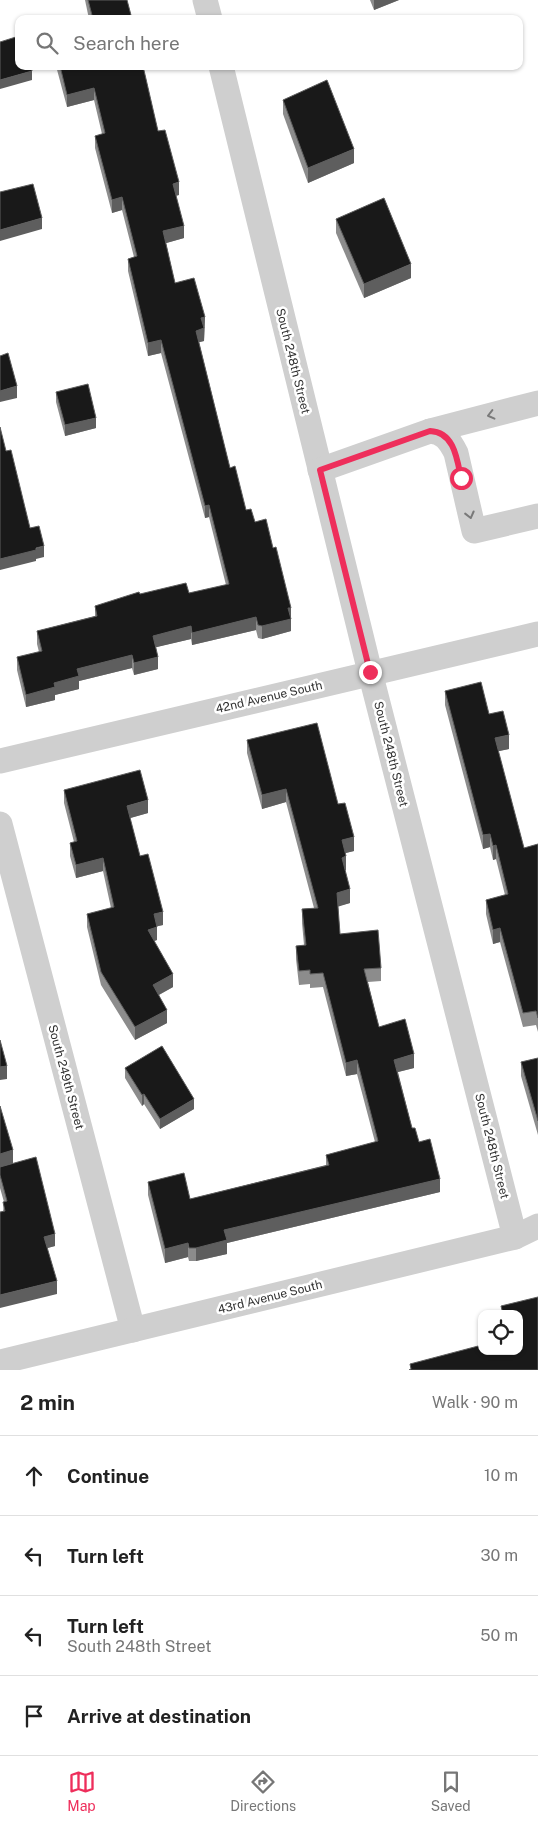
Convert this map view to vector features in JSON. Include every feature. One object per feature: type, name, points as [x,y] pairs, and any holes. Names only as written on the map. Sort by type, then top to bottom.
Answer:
[{"type":"street","points":[[205,0],[209,15]]},
{"type":"street","name":"South 248th Street","points":[[222,70],[370,672],[515,1237]]},
{"type":"street","points":[[320,470],[430,431],[538,403]]},
{"type":"street","points":[[430,431],[439,432],[450,441],[456,454],[474,532],[538,516]]},
{"type":"street","name":"42nd Avenue South","points":[[0,761],[370,672],[538,634]]},
{"type":"street","name":"South 249th Street","points":[[0,824],[133,1330]]},
{"type":"street","name":"43rd Avenue South","points":[[0,1362],[515,1237],[538,1226]]},
{"type":"building","points":[[88,0],[127,0],[131,15],[92,15]]},
{"type":"building","points":[[15,37],[15,70],[32,71],[0,80],[0,42]]},
{"type":"building","points":[[61,70],[144,70],[158,131],[165,130],[179,182],[173,184],[184,226],[163,231],[175,283],[194,278],[205,317],[201,318],[204,328],[196,331],[230,468],[235,466],[246,510],[251,509],[255,522],[266,519],[273,548],[276,547],[291,608],[288,608],[291,619],[262,626],[258,625],[256,617],[192,633],[191,626],[153,636],[158,657],[134,663],[132,655],[77,669],[79,676],[54,683],[55,687],[26,695],[17,657],[42,651],[37,631],[97,616],[95,606],[139,592],[140,594],[186,583],[189,593],[229,584],[209,505],[205,506],[161,340],[148,343],[128,259],[137,256],[122,197],[112,200],[95,136],[105,133],[94,88],[67,95]]},
{"type":"building","points":[[327,80],[354,149],[308,168],[283,100]]},
{"type":"building","points":[[33,184],[42,218],[0,230],[0,192]]},
{"type":"building","points":[[384,198],[411,264],[364,284],[336,219]]},
{"type":"building","points":[[8,353],[17,386],[0,391],[0,356]]},
{"type":"building","points":[[88,384],[96,418],[65,425],[56,392]]},
{"type":"building","points":[[0,427],[6,451],[11,450],[30,528],[39,526],[44,546],[36,548],[36,550],[0,559]]},
{"type":"building","points":[[481,682],[489,714],[503,711],[509,735],[495,738],[524,848],[538,844],[538,1018],[536,1011],[523,1013],[500,928],[493,930],[486,900],[508,894],[496,845],[493,846],[490,834],[483,835],[445,691]]},
{"type":"building","points":[[317,723],[338,804],[345,803],[354,837],[342,840],[346,856],[342,858],[350,889],[337,893],[340,934],[378,930],[381,968],[364,969],[379,1027],[405,1019],[414,1054],[394,1060],[412,1128],[415,1128],[419,1142],[430,1139],[440,1179],[224,1230],[227,1240],[196,1248],[189,1248],[188,1243],[165,1249],[148,1182],[184,1173],[190,1199],[329,1165],[326,1155],[378,1141],[357,1060],[346,1063],[323,973],[310,974],[310,970],[299,971],[296,946],[306,945],[302,909],[318,908],[286,789],[262,795],[247,740]]},
{"type":"building","points":[[140,770],[148,800],[127,806],[140,856],[148,854],[163,912],[154,914],[157,927],[148,930],[173,974],[153,985],[167,1010],[135,1027],[101,972],[87,914],[114,907],[103,858],[76,865],[70,843],[77,841],[64,790]]},
{"type":"building","points":[[0,1040],[7,1066],[0,1067]]},
{"type":"building","points":[[162,1046],[194,1099],[160,1119],[125,1068]]},
{"type":"building","points":[[538,1058],[538,1121],[521,1062]]},
{"type":"building","points":[[0,1106],[13,1150],[0,1154]]},
{"type":"building","points":[[36,1157],[55,1234],[44,1237],[57,1281],[0,1295],[0,1212],[5,1211],[3,1202],[7,1201],[0,1175],[0,1167]]},
{"type":"building","points":[[538,1297],[538,1370],[409,1370],[411,1369],[410,1364],[478,1346],[478,1355],[523,1355],[523,1310],[502,1310],[501,1306]]},
{"type":"route","points":[[370,672],[320,470],[430,431],[439,432],[450,441],[456,454],[461,478]]}]
